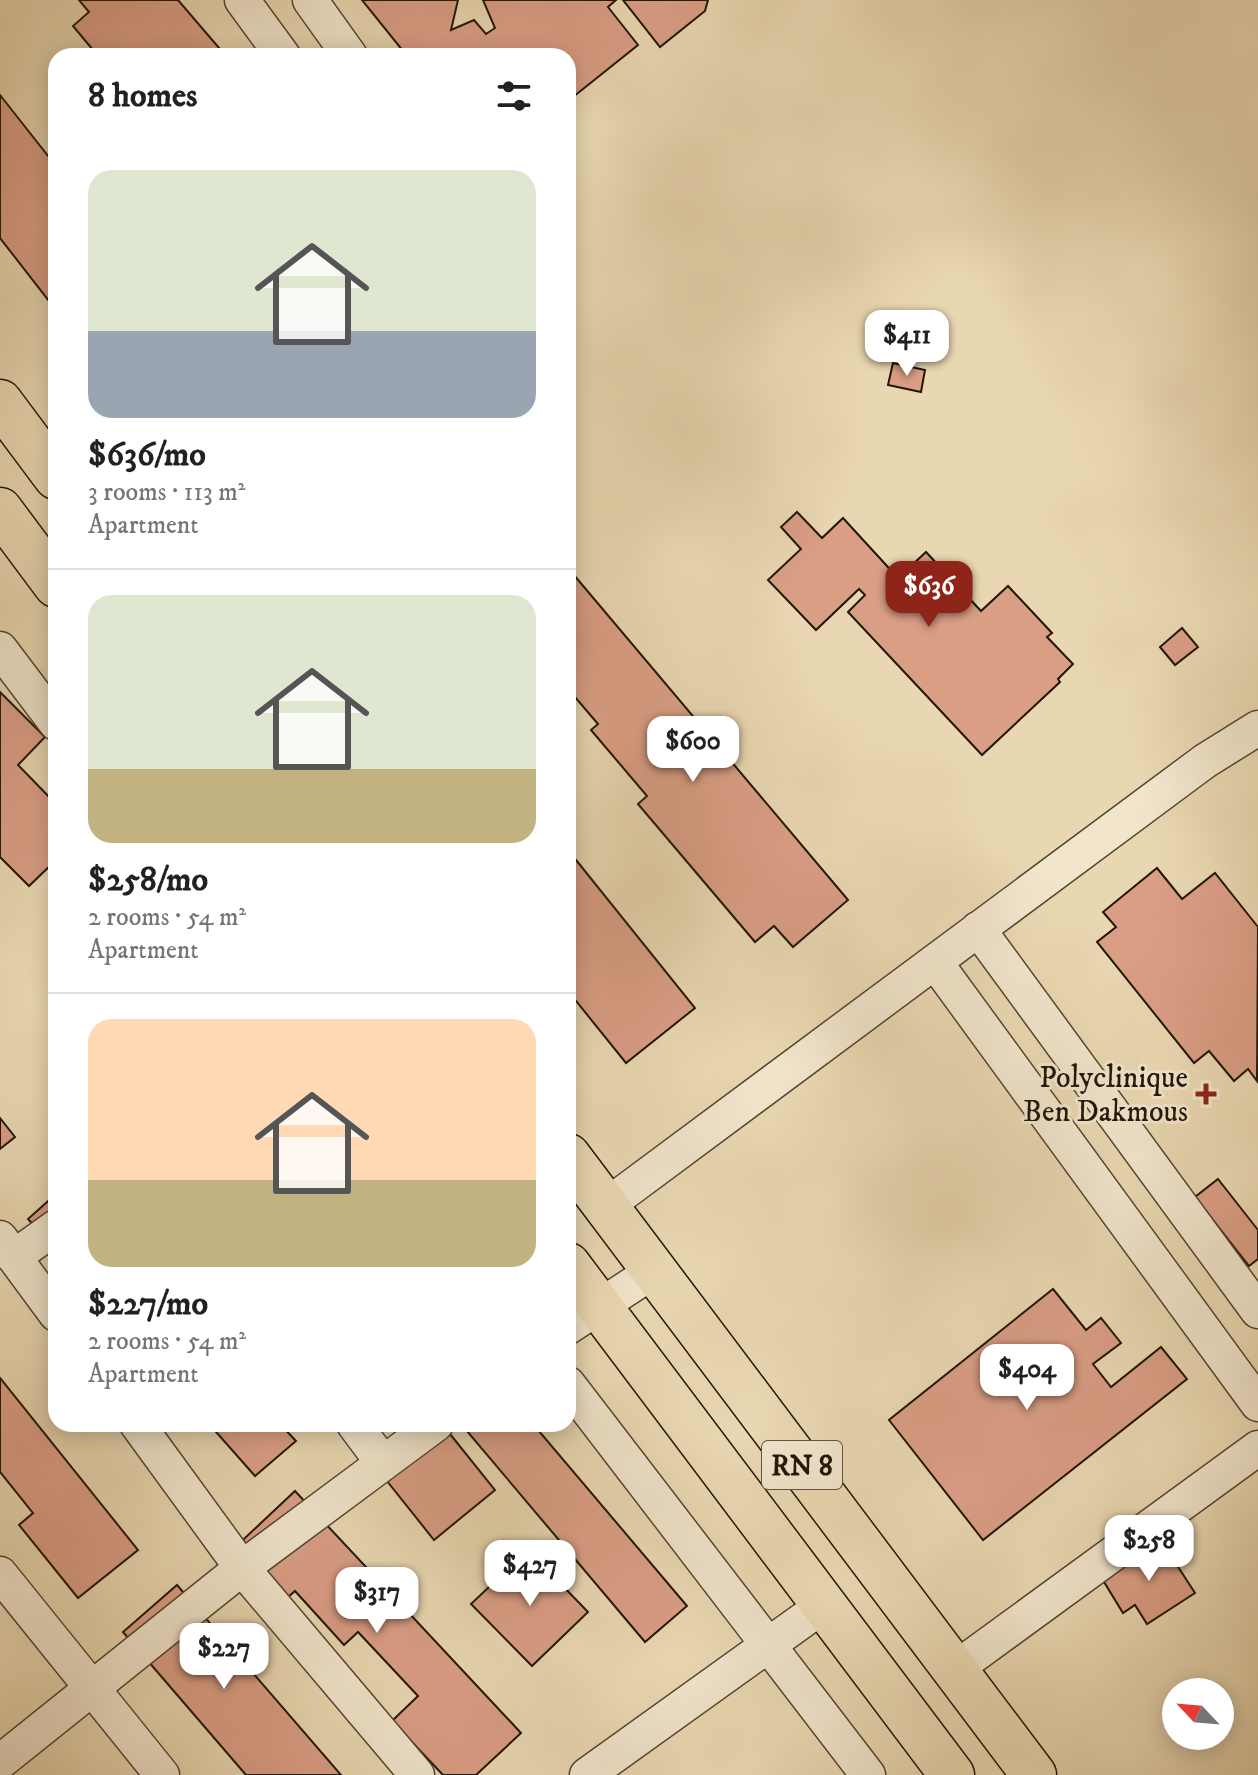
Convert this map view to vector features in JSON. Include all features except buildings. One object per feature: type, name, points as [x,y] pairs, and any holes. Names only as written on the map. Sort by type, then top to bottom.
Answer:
[{"type":"highway","points":[[0,402],[48,466]]},
{"type":"highway","points":[[0,510],[48,574]]},
{"type":"highway","name":"RN 8","points":[[576,1167],[1034,1775]]},
{"type":"highway","name":"RN 8","points":[[576,1292],[583,1316],[824,1605],[952,1775]]},
{"type":"street","points":[[242,0],[277,48]]},
{"type":"street","points":[[310,0],[344,48]]},
{"type":"street","points":[[0,649],[48,712]]},
{"type":"street","points":[[606,1206],[1205,761],[1258,728]]},
{"type":"street","points":[[978,929],[1258,1311]]},
{"type":"street","points":[[935,962],[1258,1404]]},
{"type":"street","points":[[48,1233],[10,1264],[48,1305]]},
{"type":"street","points":[[583,1316],[655,1270]]},
{"type":"street","points":[[576,1394],[868,1775]]},
{"type":"street","points":[[143,1432],[242,1568],[417,1775]]},
{"type":"street","points":[[360,1432],[383,1463]]},
{"type":"street","points":[[0,1762],[242,1568],[425,1432]]},
{"type":"street","points":[[955,1669],[1258,1448]]},
{"type":"street","points":[[0,1574],[162,1775]]},
{"type":"street","points":[[587,1775],[824,1605]]},
{"type":"place","name":"Polyclinique Ben Dakmous","points":[[1206,1094]]}]
